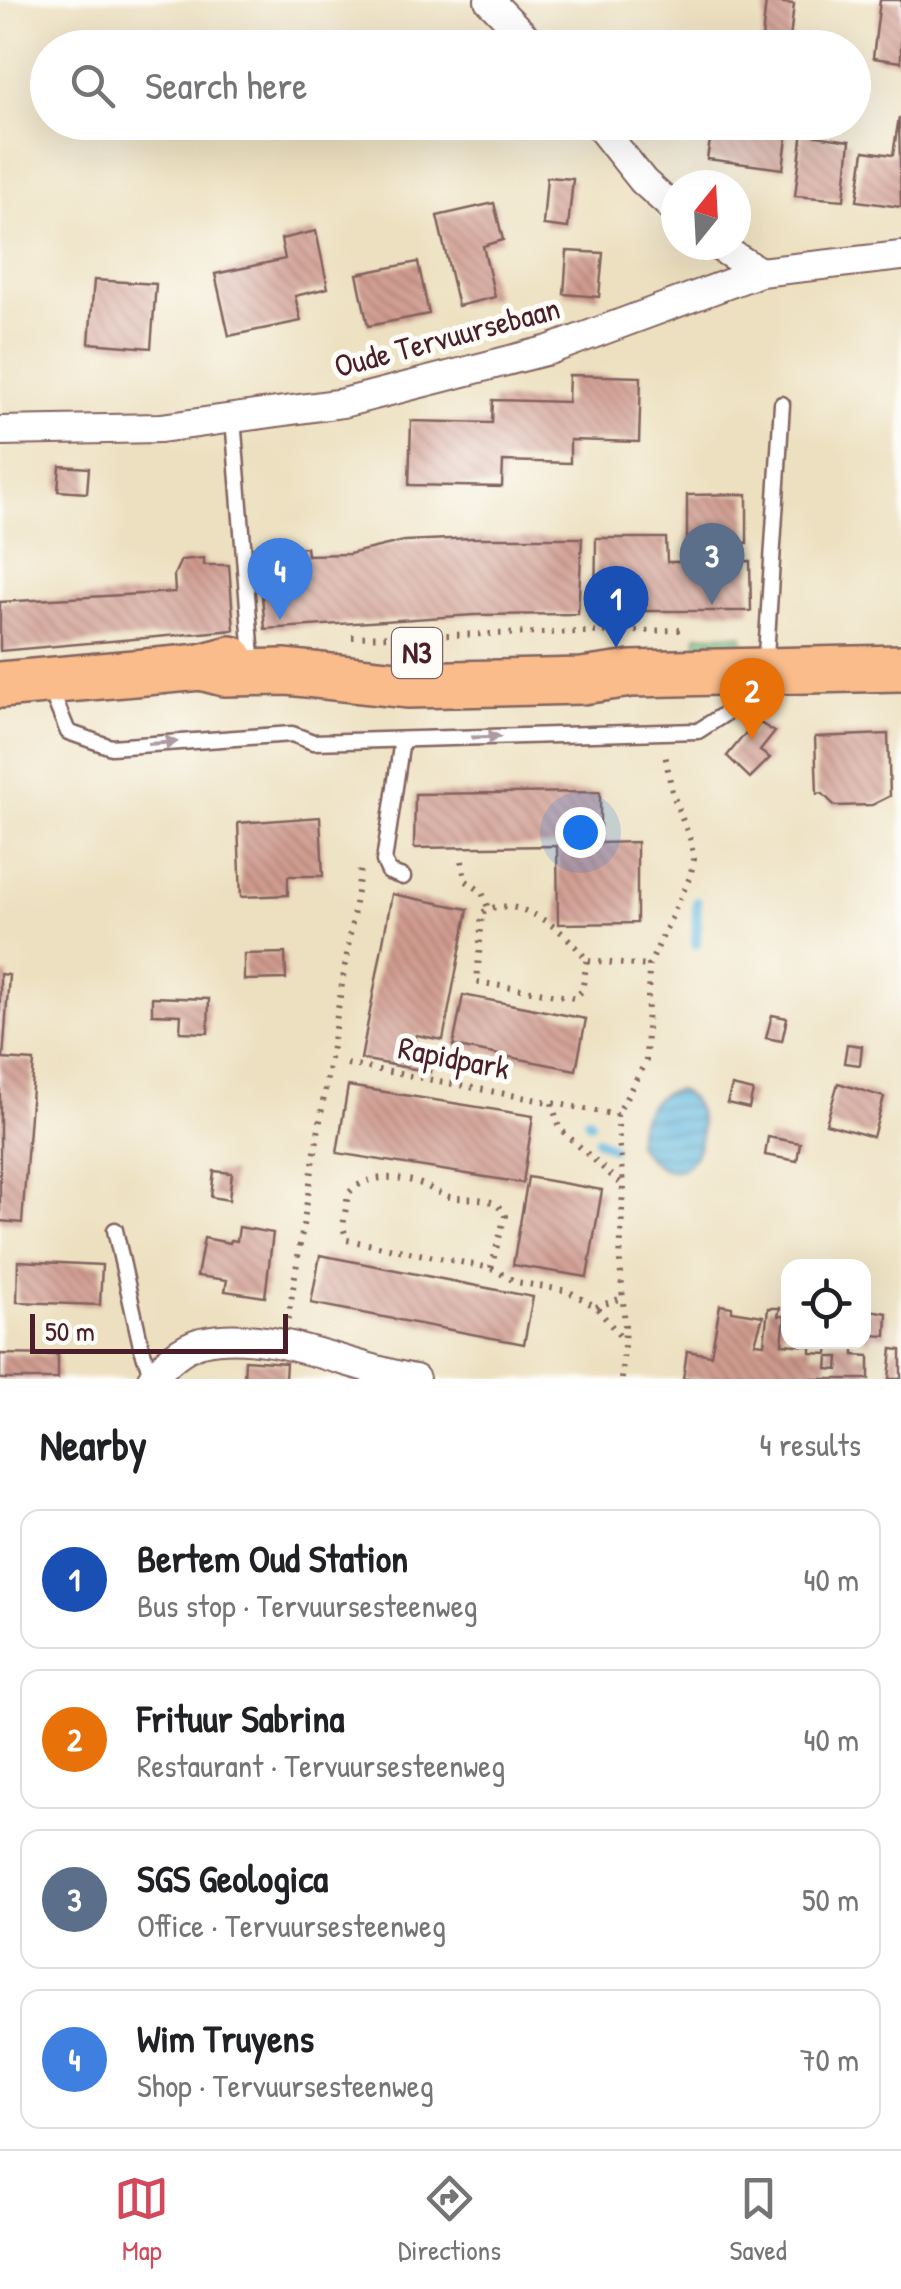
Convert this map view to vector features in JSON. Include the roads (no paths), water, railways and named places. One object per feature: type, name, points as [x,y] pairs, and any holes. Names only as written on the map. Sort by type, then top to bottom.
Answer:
[{"type":"main road","name":"N3","points":[[0,685],[201,666],[252,657],[501,653],[632,674]]},
{"type":"main road","name":"N3","points":[[201,666],[224,673],[286,672],[407,685],[582,681],[632,674],[901,668]]},
{"type":"street","points":[[490,0],[519,30]]},
{"type":"street","points":[[610,140],[661,197]]},
{"type":"street","name":"Oude Tervuursebaan","points":[[0,431],[161,428],[343,403],[550,350],[760,272],[901,256]]},
{"type":"street","points":[[740,260],[760,272]]},
{"type":"street","points":[[152,1378],[182,1350],[202,1342],[232,1340],[284,1344],[415,1379]]},
{"type":"lane","points":[[46,681],[68,732],[112,746],[292,734],[313,742],[698,731],[726,713],[765,672],[782,404]]},
{"type":"lane","points":[[233,418],[252,657]]},
{"type":"lane","points":[[402,740],[384,861],[389,872],[403,877]]},
{"type":"lane","points":[[114,1230],[152,1378]]},
{"type":"water","points":[[677,1090],[692,1101],[700,1117],[701,1135],[687,1165],[673,1170],[656,1164],[636,1143],[647,1109],[659,1096]]},
{"type":"waterway","points":[[696,944],[697,902]]},
{"type":"waterway","points":[[598,1140],[612,1148]]},
{"type":"place","name":"SGS Geologica","points":[[712,605]]},
{"type":"place","name":"Wim Truyens","points":[[280,620]]},
{"type":"place","name":"Bertem Oud Station","points":[[616,648]]},
{"type":"place","name":"Frituur Sabrina","points":[[752,740]]}]
